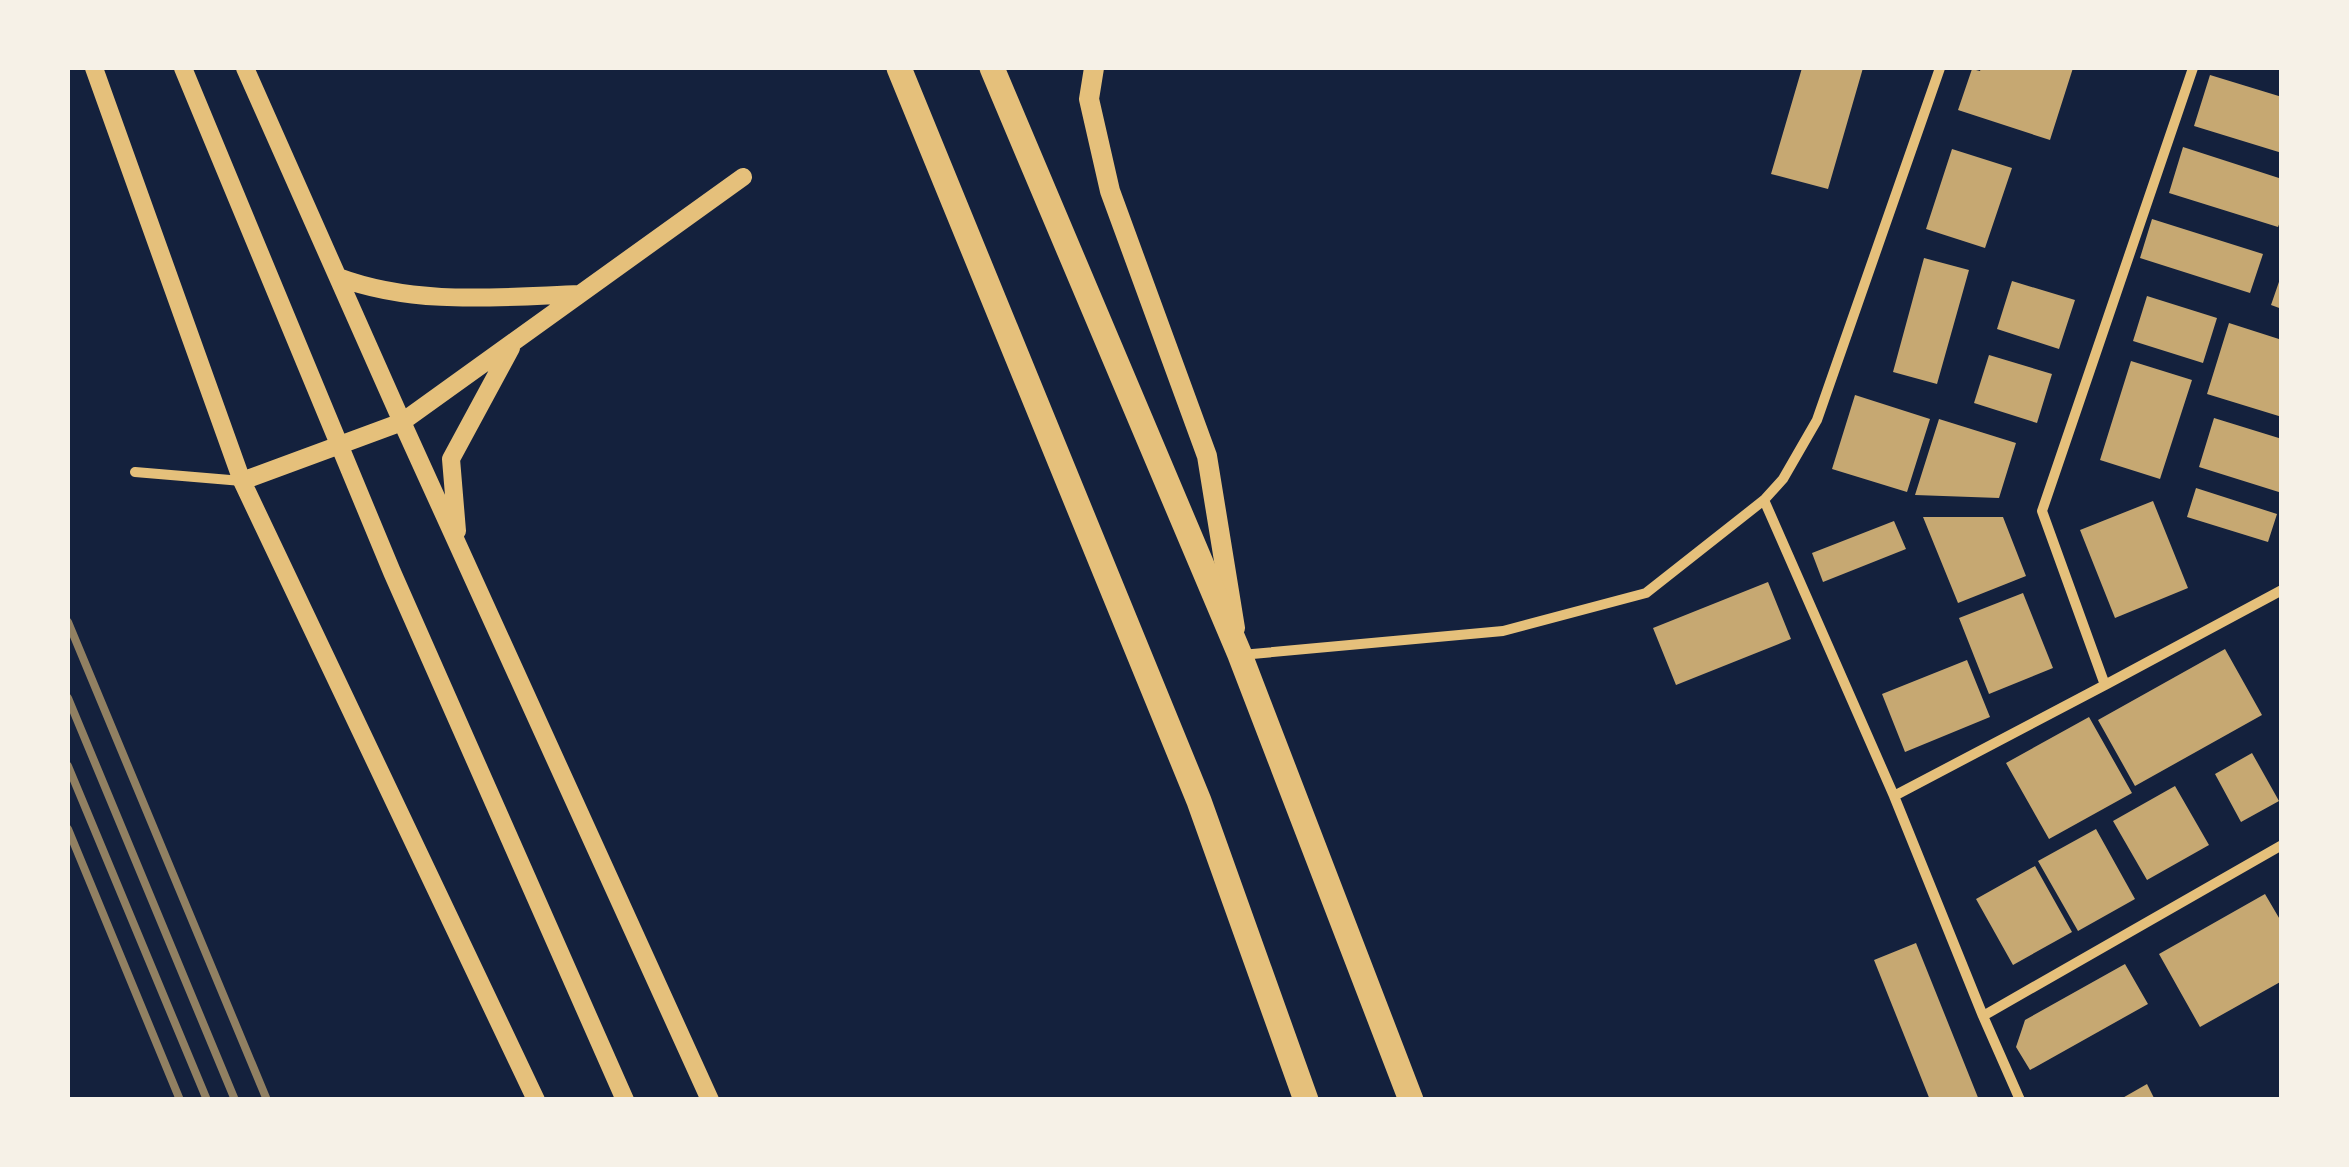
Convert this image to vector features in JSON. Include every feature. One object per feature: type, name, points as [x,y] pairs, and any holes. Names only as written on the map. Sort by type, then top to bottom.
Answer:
[{"type":"main road","points":[[899,68],[1199,801],[1306,1100]]},
{"type":"main road","points":[[992,68],[1240,655],[1412,1100]]},
{"type":"main road","points":[[1094,68],[1089,100],[1110,191],[1207,456],[1240,655]]},
{"type":"street","points":[[94,68],[242,481],[536,1100]]},
{"type":"street","points":[[182,68],[392,572],[625,1100]]},
{"type":"street","points":[[246,68],[458,547],[710,1100]]},
{"type":"street","points":[[1240,655],[1504,632],[1646,593],[1764,500],[1782,479],[1816,420],[1940,68]]},
{"type":"street","points":[[2105,684],[2042,512],[2193,68]]},
{"type":"street","points":[[135,472],[242,481],[402,422],[744,177]]},
{"type":"street","points":[[338,276],[369,288],[448,298],[580,294]]},
{"type":"street","points":[[458,547],[451,459],[514,342]]},
{"type":"street","points":[[1764,500],[1894,796],[2020,1100]]},
{"type":"street","points":[[1894,796],[2282,590]]},
{"type":"street","points":[[1983,1016],[2282,845]]},
{"type":"building","points":[[1802,68],[1863,68],[1828,189],[1771,174]]},
{"type":"building","points":[[2073,68],[2050,140],[1958,110],[1972,69]]},
{"type":"building","points":[[2210,75],[2282,97],[2282,153],[2194,126]]},
{"type":"building","points":[[2183,147],[2282,179],[2282,217],[2278,227],[2169,193]]},
{"type":"building","points":[[1952,149],[2012,168],[1985,248],[1926,229]]},
{"type":"building","points":[[2152,219],[2263,254],[2250,293],[2140,258]]},
{"type":"building","points":[[1924,258],[1969,270],[1937,384],[1893,372]]},
{"type":"building","points":[[2282,276],[2282,309],[2271,305]]},
{"type":"building","points":[[2012,281],[2075,300],[2059,349],[1997,329]]},
{"type":"building","points":[[2147,296],[2217,318],[2203,363],[2133,341]]},
{"type":"building","points":[[2229,323],[2282,340],[2282,417],[2207,394]]},
{"type":"building","points":[[1989,355],[2052,374],[2037,423],[1974,403]]},
{"type":"building","points":[[2131,361],[2192,380],[2160,479],[2100,460]]},
{"type":"building","points":[[1855,395],[1930,419],[1907,492],[1832,469]]},
{"type":"building","points":[[2214,418],[2282,439],[2282,493],[2199,467]]},
{"type":"building","points":[[1939,419],[2016,443],[1999,498],[1915,495]]},
{"type":"building","points":[[2196,488],[2277,514],[2268,542],[2187,517]]},
{"type":"building","points":[[2153,501],[2188,588],[2115,618],[2080,530]]},
{"type":"building","points":[[1923,517],[2003,517],[2026,576],[1958,603]]},
{"type":"building","points":[[1894,521],[1906,549],[1823,582],[1812,553]]},
{"type":"building","points":[[1768,582],[1791,639],[1676,685],[1653,628]]},
{"type":"building","points":[[2023,593],[2053,668],[1989,694],[1959,618]]},
{"type":"building","points":[[2225,649],[2262,715],[2135,786],[2098,720]]},
{"type":"building","points":[[1967,660],[1990,717],[1905,752],[1882,694]]},
{"type":"building","points":[[2089,717],[2132,793],[2049,839],[2006,763]]},
{"type":"building","points":[[2252,753],[2279,801],[2241,822],[2215,774]]},
{"type":"building","points":[[2175,786],[2209,845],[2147,880],[2113,821]]},
{"type":"building","points":[[2096,829],[2135,899],[2078,931],[2038,861]]},
{"type":"building","points":[[2035,866],[2072,932],[2013,965],[1976,899]]},
{"type":"building","points":[[2265,894],[2282,923],[2282,981],[2200,1027],[2159,954]]},
{"type":"building","points":[[1916,943],[1979,1100],[1930,1100],[1874,960]]},
{"type":"building","points":[[2125,964],[2148,1004],[2030,1070],[2016,1047],[2025,1020]]},
{"type":"building","points":[[2147,1084],[2155,1100],[2119,1100]]},
{"type":"railway","points":[[68,622],[267,1100]]},
{"type":"railway","points":[[68,698],[235,1100]]},
{"type":"railway","points":[[68,766],[207,1100]]},
{"type":"railway","points":[[68,829],[180,1100]]}]
